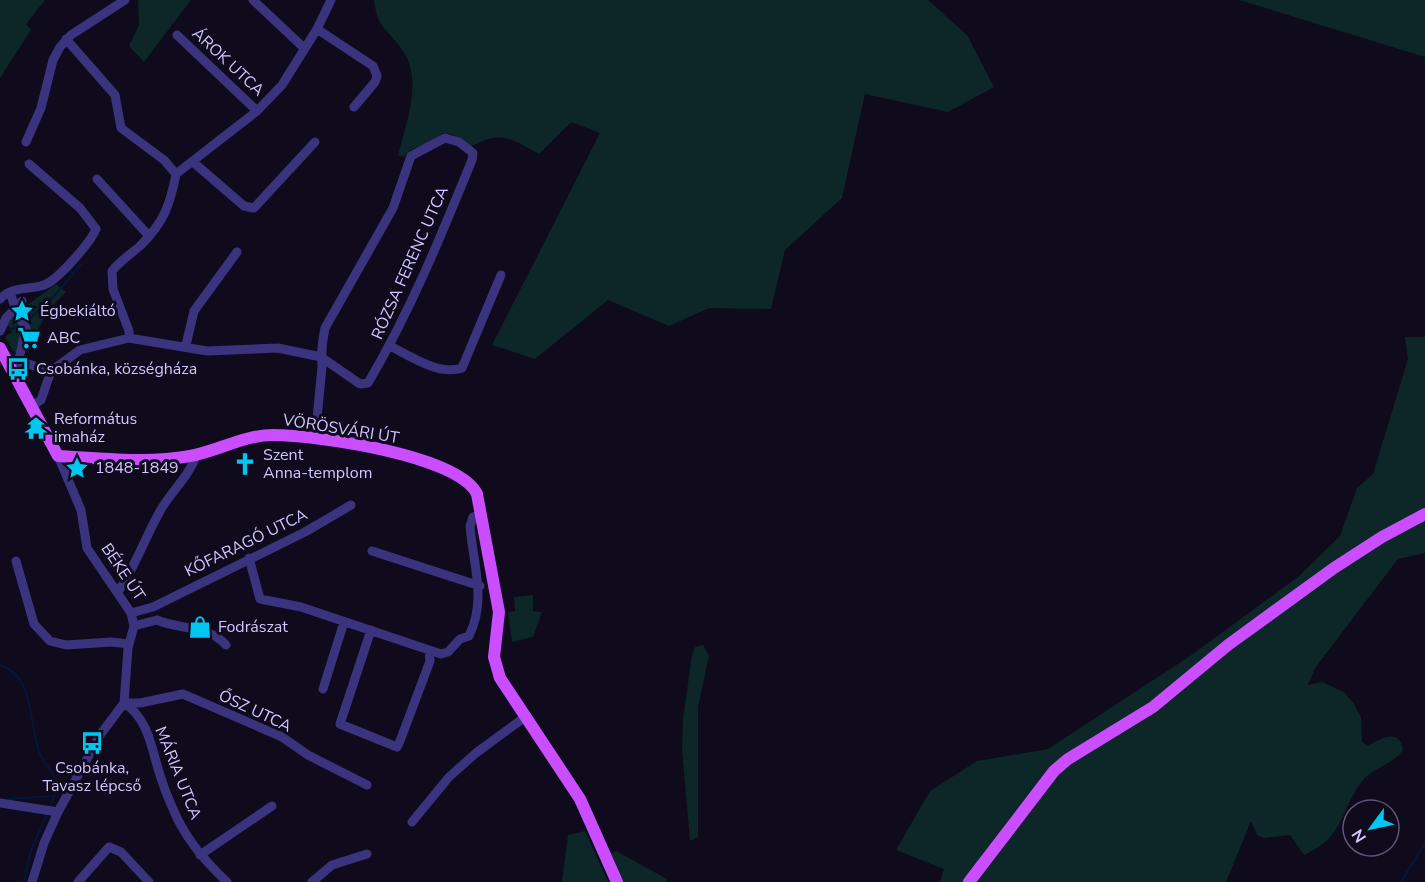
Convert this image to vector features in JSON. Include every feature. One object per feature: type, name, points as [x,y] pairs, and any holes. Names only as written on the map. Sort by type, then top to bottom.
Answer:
[{"type":"main road","name":"BÉKE ÚT","points":[[0,348],[17,363],[33,405],[58,456]]},
{"type":"main road","name":"VÖRÖSVÁRI ÚT","points":[[58,456],[140,460],[197,454],[253,438],[273,435],[392,451],[440,468],[470,482],[477,494],[482,514],[499,612],[494,657],[496,668],[504,686],[580,799],[617,882]]},
{"type":"main road","points":[[969,882],[1054,771],[1068,759],[1154,707],[1228,645],[1334,568],[1382,537],[1425,514]]},
{"type":"street","points":[[26,142],[41,108],[56,53],[66,39],[126,0]]},
{"type":"street","points":[[253,0],[304,48]]},
{"type":"street","points":[[129,338],[111,274],[148,236],[171,203],[176,174],[257,111],[282,85],[331,0]]},
{"type":"street","points":[[316,29],[373,66],[375,81],[354,107]]},
{"type":"street","name":"ÁROK UTCA","points":[[177,35],[257,111]]},
{"type":"street","points":[[66,39],[115,95],[121,128],[164,160],[176,174]]},
{"type":"street","name":"RÓZSA FERENC UTCA","points":[[445,138],[459,141],[473,153],[433,254],[390,346],[368,383],[360,384],[321,357],[320,350],[325,328],[393,208],[411,156],[445,138]]},
{"type":"street","points":[[193,162],[244,207],[254,208],[315,142]]},
{"type":"street","points":[[0,299],[10,292],[43,285],[54,278],[84,248],[96,230],[80,208],[29,164]]},
{"type":"street","points":[[97,179],[148,236]]},
{"type":"street","points":[[186,345],[194,311],[237,252]]},
{"type":"street","points":[[390,346],[434,366],[451,370],[462,368],[501,275]]},
{"type":"street","points":[[0,331],[6,318],[34,287]]},
{"type":"street","points":[[10,292],[21,302],[23,323],[17,363],[51,371]]},
{"type":"street","points":[[33,405],[41,400],[51,371],[80,350],[129,338],[186,345],[207,351],[278,348],[321,357],[315,439]]},
{"type":"street","points":[[118,592],[135,568],[159,513],[186,475],[197,454]]},
{"type":"street","name":"BÉKE ÚT","points":[[58,456],[81,510],[87,548],[96,566],[118,592],[131,613],[134,626],[129,644],[124,704]]},
{"type":"street","name":"KŐFARAGÓ UTCA","points":[[131,613],[153,607],[305,531],[351,505]]},
{"type":"street","points":[[249,558],[260,599],[302,607],[445,654],[460,639],[470,636],[477,612],[480,586],[473,561],[470,526],[473,517],[482,514]]},
{"type":"street","points":[[372,551],[480,586]]},
{"type":"street","points":[[16,561],[34,624],[48,640],[66,645],[111,642],[129,644]]},
{"type":"street","points":[[153,607],[157,620]]},
{"type":"street","points":[[134,626],[157,620],[184,628],[197,628],[216,637],[226,645]]},
{"type":"street","points":[[323,689],[344,622]]},
{"type":"street","points":[[371,630],[340,724],[397,747],[430,661],[429,650]]},
{"type":"street","name":"ŐSZ UTCA","points":[[124,704],[183,694],[282,737],[308,755],[367,785]]},
{"type":"street","points":[[33,882],[51,810],[100,735],[124,704]]},
{"type":"street","name":"MÁRIA UTCA","points":[[124,704],[131,708],[146,730],[168,797],[200,855],[227,882]]},
{"type":"street","points":[[412,822],[449,777],[476,753],[525,717]]},
{"type":"street","points":[[0,803],[51,810]]},
{"type":"street","points":[[200,855],[272,806]]},
{"type":"street","points":[[78,882],[102,851],[109,847],[117,849],[148,882]]},
{"type":"street","points":[[312,882],[332,865],[367,854]]},
{"type":"green space","points":[[0,0],[45,0],[26,24],[31,30],[0,78]]},
{"type":"green space","points":[[138,0],[191,0],[144,62],[129,46],[139,25]]},
{"type":"green space","points":[[374,0],[928,0],[967,35],[994,87],[948,112],[865,94],[842,198],[785,250],[771,309],[709,308],[669,326],[608,300],[535,359],[492,345],[600,133],[571,122],[539,154],[506,138],[491,138],[472,146],[452,134],[443,133],[427,144],[410,150],[404,157],[398,155],[411,102],[412,75],[403,51],[381,24]]},
{"type":"green space","points":[[1239,0],[1425,0],[1425,57]]},
{"type":"green space","points":[[56,284],[66,292],[48,310],[37,332],[27,331],[19,316],[22,309]]},
{"type":"green space","points":[[17,317],[25,326],[19,353],[13,351],[5,337],[12,332],[9,326],[5,325],[11,318]]},
{"type":"green space","points":[[1405,337],[1425,337],[1425,553],[1398,559],[1315,668],[1308,685],[1322,682],[1344,692],[1354,704],[1361,718],[1362,741],[1367,746],[1383,738],[1394,737],[1401,743],[1403,750],[1364,779],[1352,798],[1341,798],[1341,821],[1326,841],[1304,855],[1290,835],[1264,838],[1257,835],[1251,821],[1226,882],[940,882],[944,869],[896,850],[930,791],[977,761],[1048,749],[1190,656],[1298,577],[1340,536],[1357,488],[1373,474],[1408,359]]},
{"type":"green space","points":[[533,595],[533,611],[542,612],[533,637],[512,642],[508,612],[515,611],[514,597]]},
{"type":"green space","points":[[703,645],[709,656],[698,707],[698,837],[690,841],[682,749],[683,719],[692,655],[695,647]]},
{"type":"green space","points":[[585,831],[608,882],[562,882],[568,835]]},
{"type":"green space","points":[[616,851],[667,879],[666,882],[620,882],[609,855]]},
{"type":"waterway","points":[[25,323],[55,295],[81,264]]},
{"type":"waterway","points":[[11,329],[21,326]]},
{"type":"waterway","points":[[0,665],[12,671],[20,680],[29,703],[40,754],[57,782],[56,792],[49,809]]},
{"type":"waterway","points":[[9,799],[54,796]]},
{"type":"waterway","points":[[24,882],[30,853],[47,814]]},
{"type":"waterway","points":[[1401,882],[1425,843]]},
{"type":"place","name":"Égbekiáltó","points":[[22,311]]},
{"type":"place","name":"ABC","points":[[29,338]]},
{"type":"place","name":"Csobánka, községháza","points":[[18,369]]},
{"type":"place","name":"Református imaház","points":[[36,428]]},
{"type":"place","name":"Szent Anna-templom","points":[[245,464]]},
{"type":"place","name":"1848-1849","points":[[77,468]]},
{"type":"place","name":"Fodrászat","points":[[200,627]]},
{"type":"place","name":"Csobánka, Tavasz lépcső","points":[[92,743]]}]
